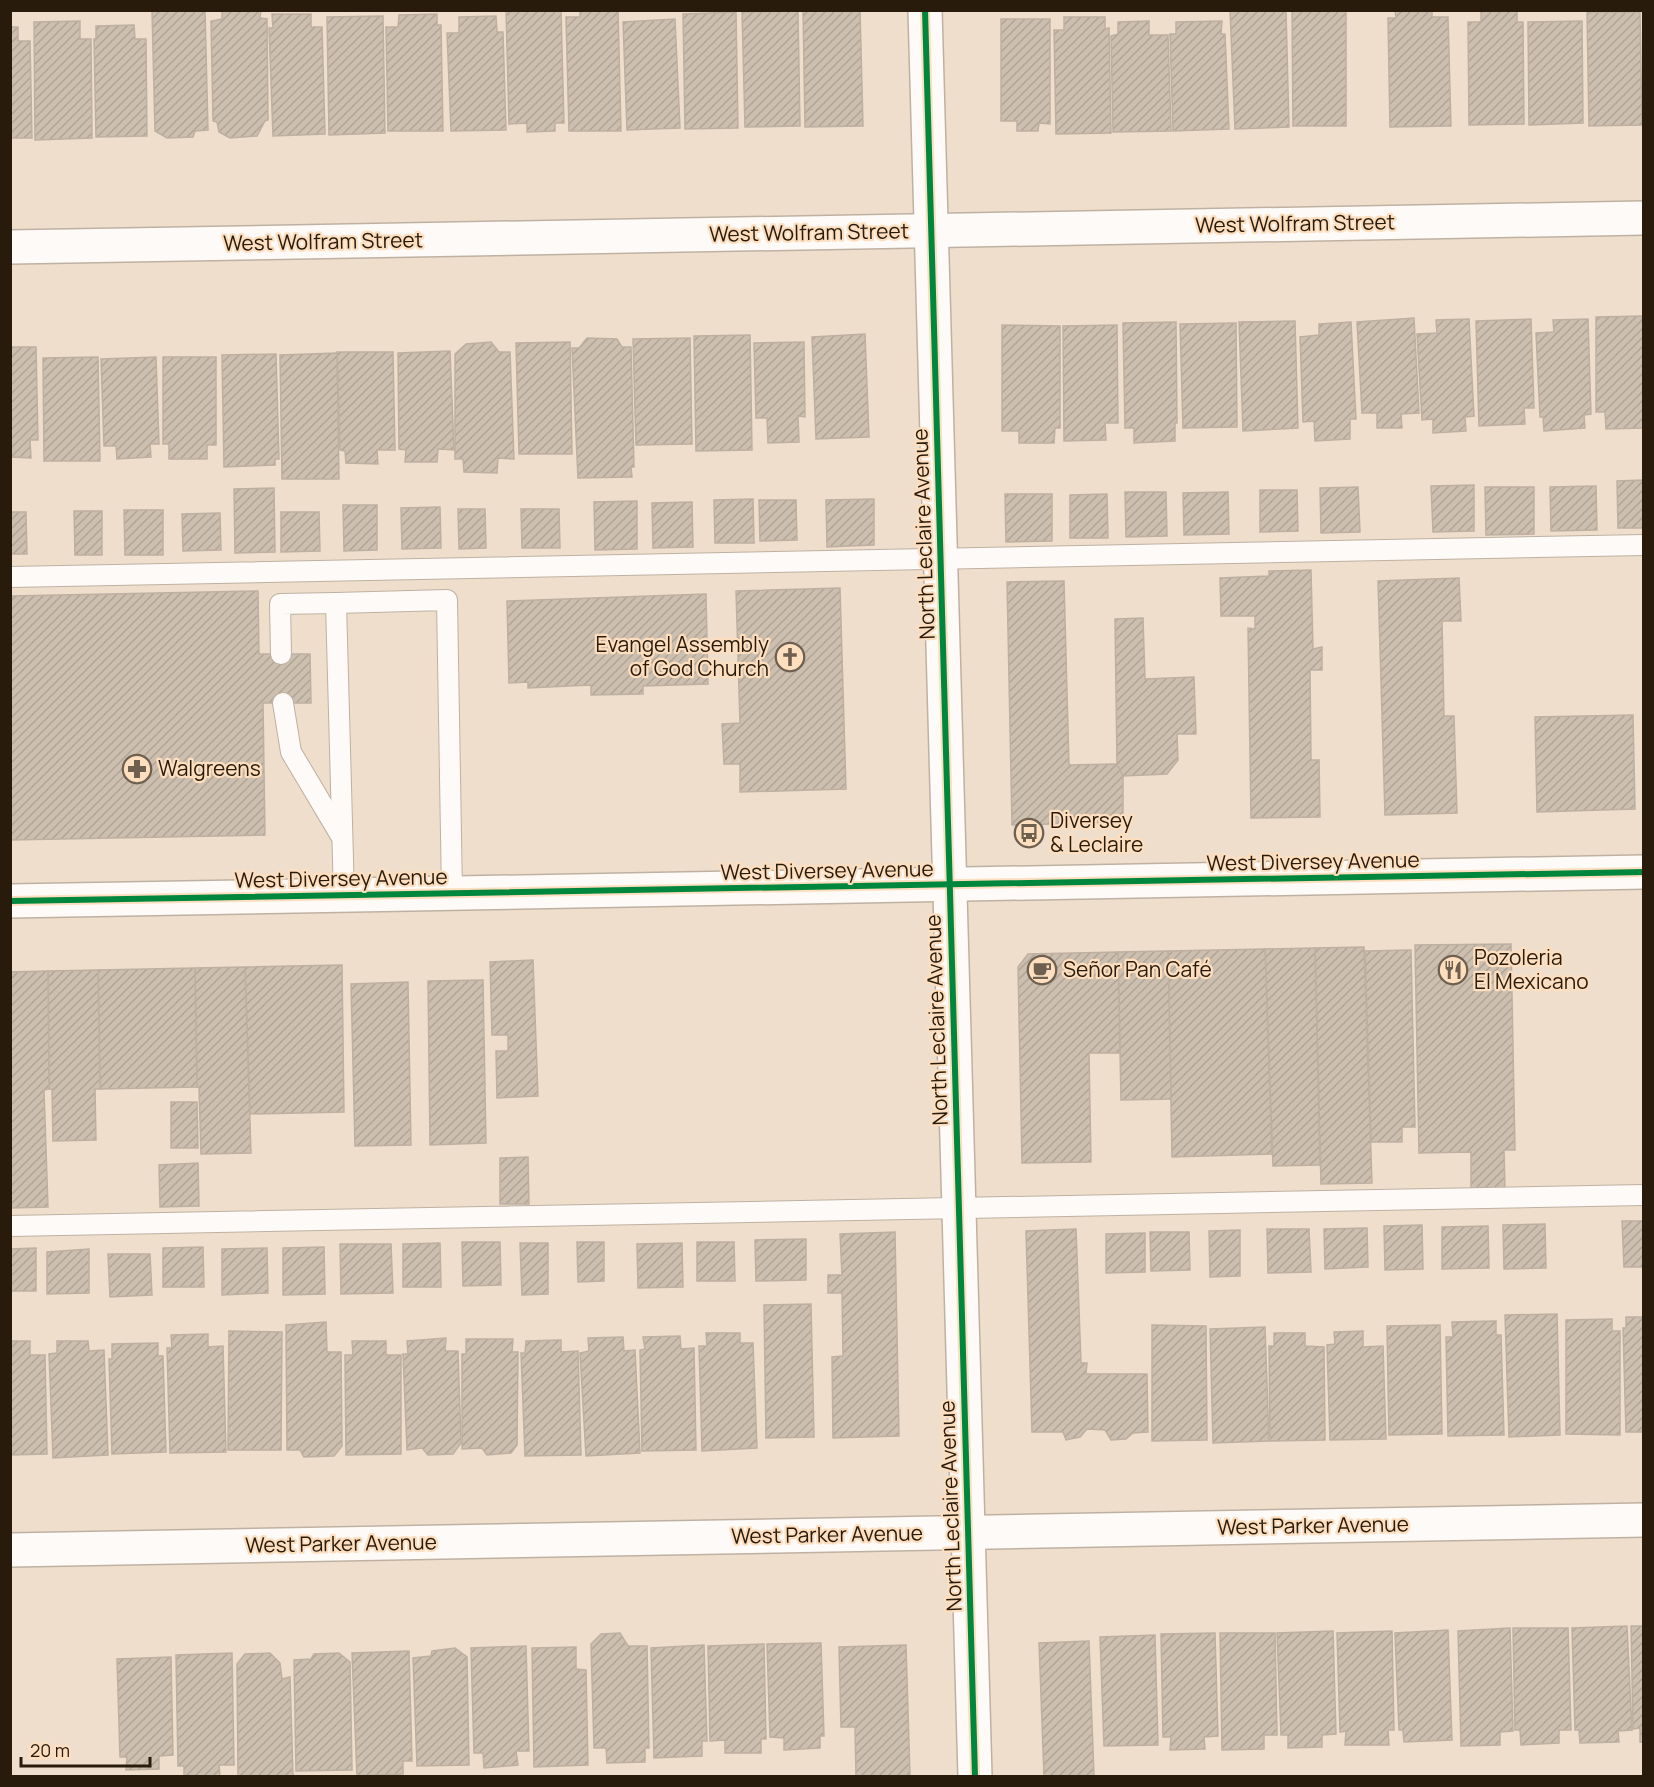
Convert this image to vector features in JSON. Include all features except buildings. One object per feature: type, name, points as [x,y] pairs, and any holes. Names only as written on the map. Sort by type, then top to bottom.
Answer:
[{"type":"street","name":"North Leclaire Avenue","points":[[925,10],[975,1776]]},
{"type":"street","name":"West Wolfram Street","points":[[10,247],[1644,218]]},
{"type":"street","name":"West Diversey Avenue","points":[[10,901],[1644,872]]},
{"type":"street","name":"West Parker Avenue","points":[[10,1550],[1644,1520]]},
{"type":"lane","points":[[10,577],[1644,545]]},
{"type":"lane","points":[[281,654],[280,604],[447,600],[452,894]]},
{"type":"lane","points":[[336,603],[344,896]]},
{"type":"lane","points":[[283,703],[291,752],[342,838]]},
{"type":"lane","points":[[10,1226],[1644,1195]]},
{"type":"cycle path","points":[[925,10],[975,1776]]},
{"type":"cycle path","points":[[10,901],[1644,872]]},
{"type":"place","name":"Evangel Assembly of God Church","points":[[790,657]]},
{"type":"place","name":"Walgreens","points":[[137,769]]},
{"type":"place","name":"Diversey & Leclaire","points":[[1029,833]]},
{"type":"place","name":"Señor Pan Café","points":[[1042,970]]},
{"type":"place","name":"Pozoleria El Mexicano","points":[[1453,970]]}]
